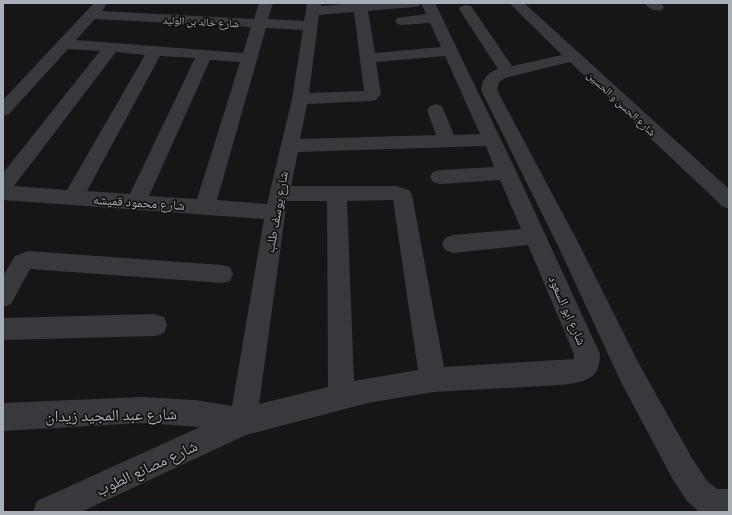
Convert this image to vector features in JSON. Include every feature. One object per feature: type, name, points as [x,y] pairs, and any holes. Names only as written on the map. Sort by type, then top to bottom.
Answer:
[{"type":"street","points":[[3,110],[102,3]]},
{"type":"street","points":[[205,207],[261,24],[266,3]]},
{"type":"street","name":"شارع خالد بن الوليد","points":[[91,15],[261,24],[360,5],[414,3]]},
{"type":"street","name":"شارع الحسن و الحسين","points":[[516,3],[572,57],[729,202]]},
{"type":"street","points":[[300,99],[370,96],[372,94],[360,5]]},
{"type":"street","points":[[402,21],[449,11],[508,72]]},
{"type":"street","name":"شارع ابو السعود","points":[[243,422],[368,390],[434,380],[561,373],[582,370],[587,363],[587,354],[492,140],[450,51],[449,11]]},
{"type":"street","name":"شارع يوسف طلب","points":[[243,422],[277,203],[300,99],[313,13]]},
{"type":"street","points":[[64,44],[250,58]]},
{"type":"street","points":[[3,187],[111,48]]},
{"type":"street","points":[[73,198],[155,51]]},
{"type":"street","points":[[368,58],[450,51]]},
{"type":"street","points":[[136,202],[204,55]]},
{"type":"street","points":[[572,57],[508,72],[493,78],[489,84],[489,90],[571,250],[630,373],[682,468],[697,491],[712,504],[729,504]]},
{"type":"street","points":[[436,110],[447,141]]},
{"type":"street","points":[[289,146],[492,140]]},
{"type":"street","points":[[440,177],[507,174]]},
{"type":"street","name":"شارع محمود قميشه","points":[[3,193],[205,207],[277,203],[337,194],[396,192],[403,198],[434,380]]},
{"type":"street","points":[[337,194],[341,397]]},
{"type":"street","points":[[454,244],[534,236]]},
{"type":"street","points":[[3,297],[25,260],[222,274]]},
{"type":"street","points":[[3,328],[155,325]]},
{"type":"street","name":"شارع عبد المجيد زيدان","points":[[3,417],[142,410],[195,413],[243,422]]},
{"type":"street","name":"شارع مصانع الطوب","points":[[48,512],[243,422]]}]
